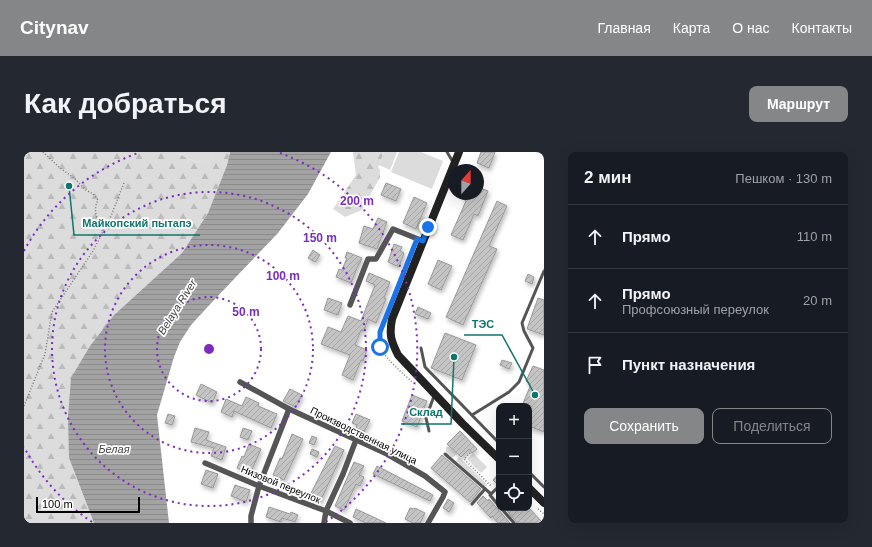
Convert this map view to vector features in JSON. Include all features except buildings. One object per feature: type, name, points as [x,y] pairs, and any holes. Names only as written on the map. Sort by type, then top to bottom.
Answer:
[{"type":"main road","points":[[454,164],[459,152]]},
{"type":"main road","points":[[448,179],[392,319],[390,331],[392,343],[398,355],[496,456]]},
{"type":"main road","points":[[532,491],[544,503]]},
{"type":"street","points":[[350,305],[368,259],[376,260],[393,229],[423,241]]},
{"type":"street","name":"Производственная улица","points":[[240,382],[289,409],[387,454],[425,476],[445,492],[428,523]]},
{"type":"street","points":[[251,523],[251,516],[259,486],[289,409]]},
{"type":"street","points":[[324,523],[326,512],[356,440]]},
{"type":"street","name":"Низовой переулок","points":[[205,463],[350,523]]},
{"type":"lane","points":[[447,152],[454,164]]},
{"type":"lane","points":[[472,415],[509,392],[519,382],[532,348],[522,323],[544,271]]},
{"type":"lane","points":[[421,348],[425,367],[496,440]]},
{"type":"lane","points":[[429,431],[426,418],[435,394]]},
{"type":"lane","points":[[445,454],[491,494],[490,495],[496,502]]},
{"type":"lane","points":[[532,475],[544,487]]},
{"type":"lane","points":[[541,484],[544,480]]},
{"type":"lane","points":[[472,504],[485,489]]},
{"type":"lane","points":[[491,494],[495,490]]},
{"type":"lane","points":[[504,511],[514,523]]},
{"type":"path","points":[[43,152],[86,190],[94,194],[98,200],[95,211],[96,217],[103,232]]},
{"type":"path","points":[[24,406],[45,354],[52,312],[93,251],[111,216],[124,183]]},
{"type":"path","points":[[385,320],[380,332],[380,347],[389,359],[416,386]]},
{"type":"path","points":[[470,453],[464,459],[495,490]]},
{"type":"green space","points":[[24,152],[175,152],[198,163],[211,158],[213,152],[230,152],[227,165],[208,213],[182,253],[114,315],[69,458],[94,523],[24,523]]},
{"type":"green space","points":[[175,152],[213,152],[212,158],[198,163]]},
{"type":"green space","points":[[353,152],[384,152],[378,168],[380,169],[380,177],[362,210],[345,217],[333,209],[356,175]]},
{"type":"green space","points":[[384,152],[397,152],[390,170],[379,165]]},
{"type":"green space","points":[[399,152],[421,152],[443,161],[432,189],[391,172]]},
{"type":"green space","points":[[448,446],[457,454],[452,458],[446,453],[446,448]]},
{"type":"green space","points":[[473,453],[487,467],[481,473],[467,459]]},
{"type":"green space","points":[[459,457],[487,485],[484,487],[456,461]]},
{"type":"water","name":"Белая","points":[[230,152],[331,152],[308,194],[278,233],[191,325],[180,342],[174,357],[157,415],[169,523],[94,523],[69,458],[68,417],[71,378],[90,346],[114,315],[182,253],[208,213],[227,165]]},
{"type":"place","name":"Майкопский пытапэ","points":[[69,186]]},
{"type":"place","name":"Склад","points":[[454,357]]},
{"type":"place","name":"ТЭС","points":[[535,395]]},
{"type":"route","points":[[380,347],[380,332],[387,314],[417,239],[423,241],[428,227]]},
{"type":"water label","name":"Belaya River","points":[[177,307]]}]
